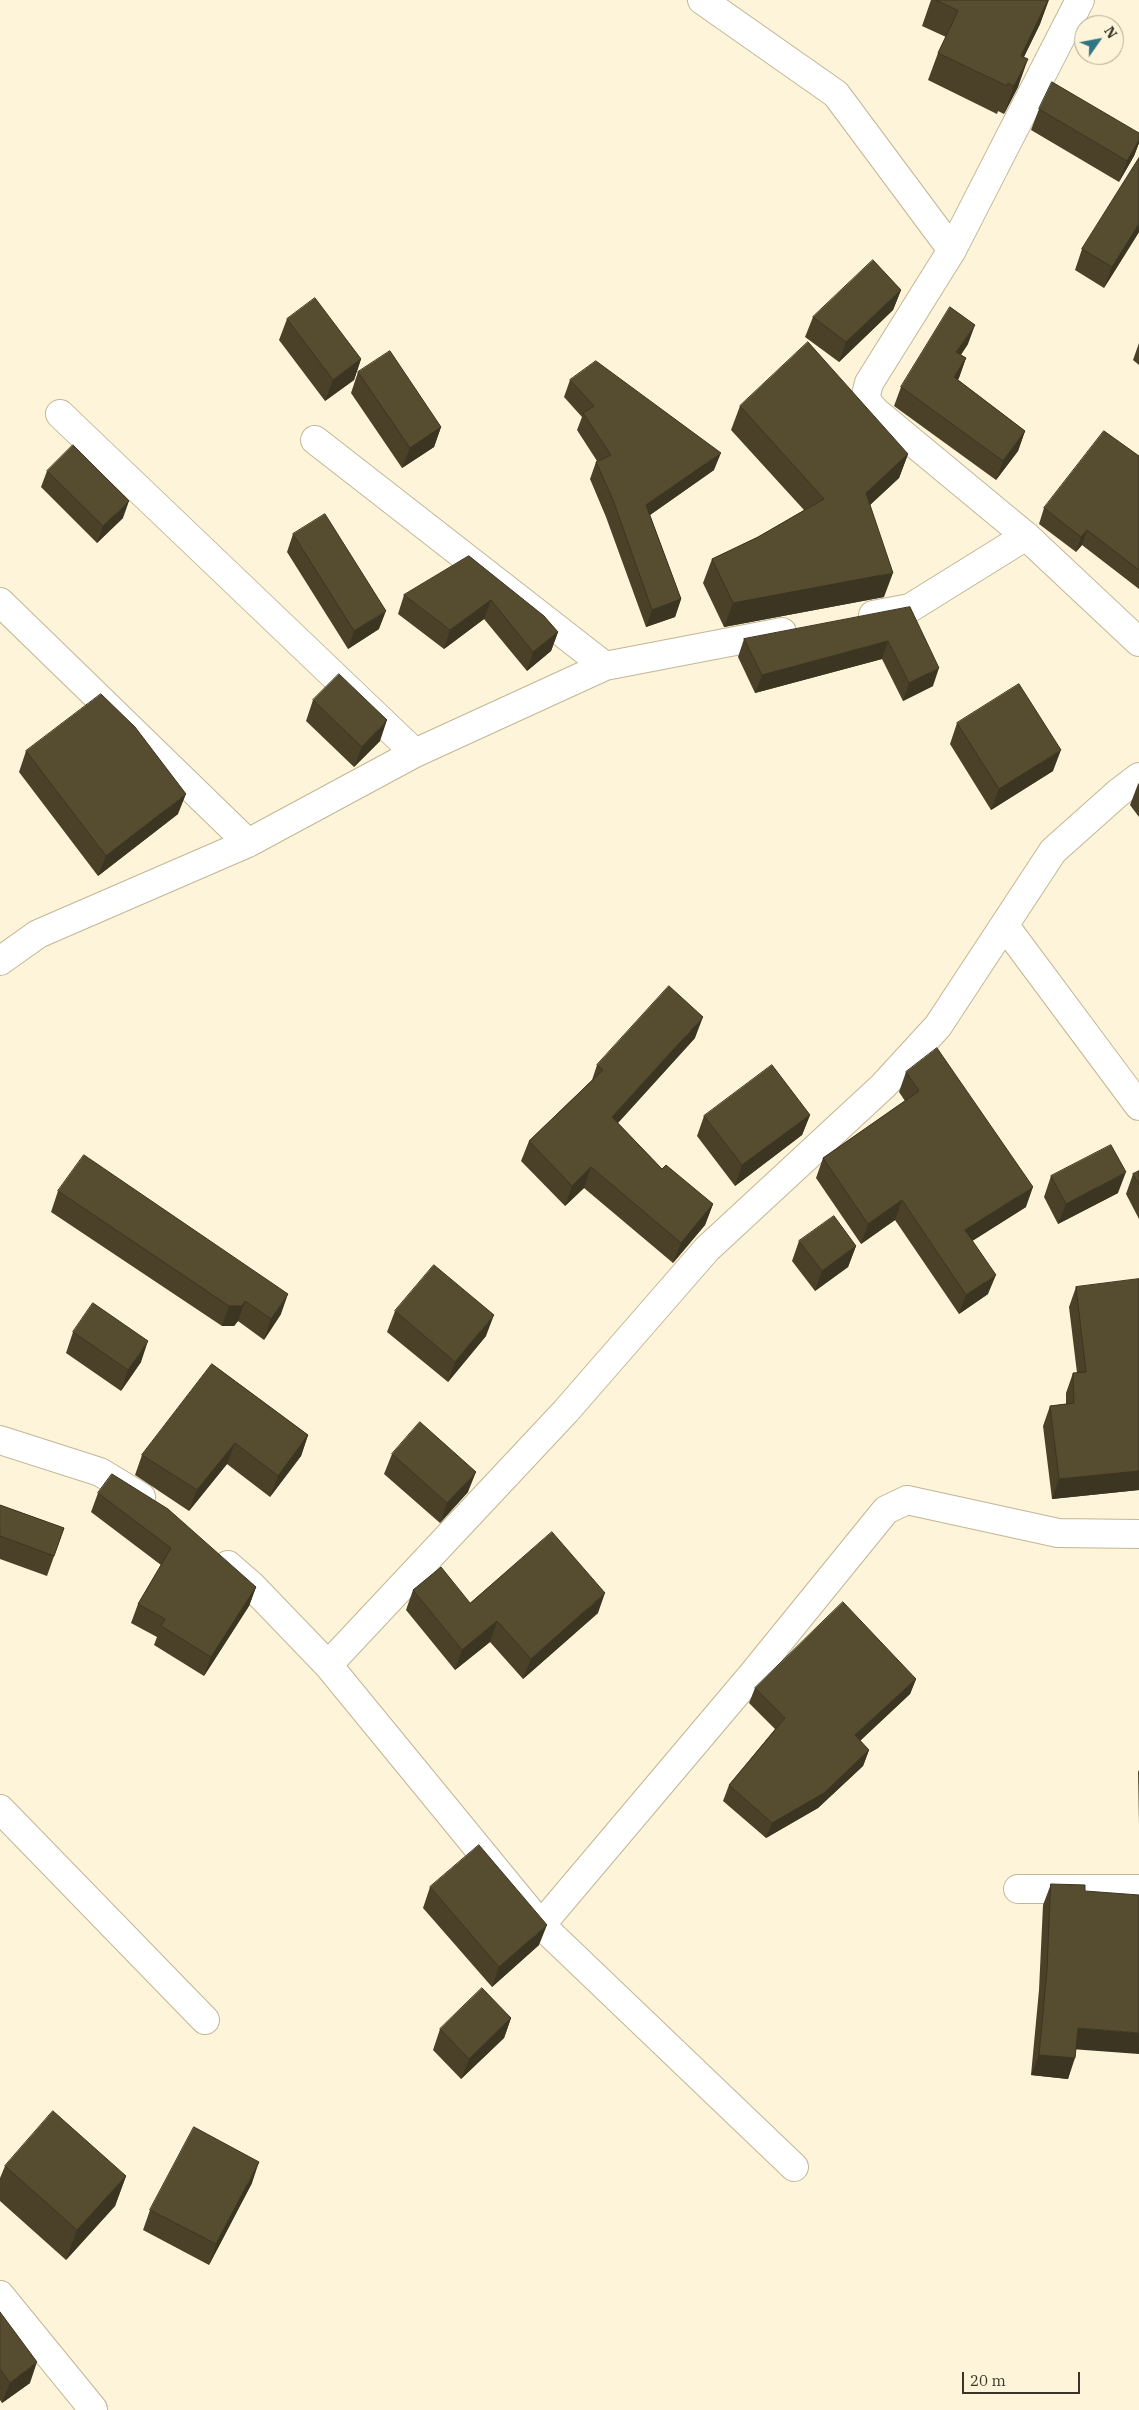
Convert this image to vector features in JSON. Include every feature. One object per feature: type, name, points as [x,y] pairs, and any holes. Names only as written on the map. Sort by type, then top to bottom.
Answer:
[{"type":"street","points":[[702,0],[836,94],[952,250]]},
{"type":"street","points":[[1080,0],[952,250],[869,383],[865,399],[875,411],[1026,536],[1139,642]]},
{"type":"street","points":[[60,414],[415,753]]},
{"type":"street","points":[[315,440],[605,666]]},
{"type":"street","points":[[853,619],[910,608],[1026,536]]},
{"type":"street","points":[[0,602],[248,843]]},
{"type":"street","points":[[0,961],[38,934],[248,843],[415,753],[605,666],[805,628]]},
{"type":"street","points":[[328,1666],[566,1411],[707,1249],[883,1086],[938,1026],[1053,852],[1118,793],[1139,777]]},
{"type":"street","points":[[1005,926],[1139,1106]]},
{"type":"street","points":[[0,1440],[100,1472],[162,1510]]},
{"type":"street","points":[[540,1925],[752,1675],[886,1510],[907,1500],[1058,1533],[1139,1534]]},
{"type":"street","points":[[207,1547],[251,1585],[328,1666],[540,1925],[794,2167]]},
{"type":"street","points":[[0,1809],[205,2020]]},
{"type":"street","points":[[1018,1889],[1139,1889]]},
{"type":"street","points":[[0,2295],[93,2409]]},
{"type":"building","points":[[936,0],[1048,0],[1021,56],[1028,59],[1014,86],[1008,83],[1007,86],[938,53],[958,11]]},
{"type":"building","points":[[1052,82],[1139,133],[1139,140],[1127,161],[1039,109]]},
{"type":"building","points":[[1139,158],[1139,224],[1112,267],[1082,249]]},
{"type":"building","points":[[873,260],[901,290],[846,342],[813,317]]},
{"type":"building","points":[[315,298],[361,359],[333,380],[287,319]]},
{"type":"building","points":[[950,307],[975,325],[956,352],[966,358],[954,377],[1025,431],[1003,461],[901,387]]},
{"type":"building","points":[[808,342],[908,454],[866,493],[893,573],[733,603],[712,559],[758,537],[824,499],[740,406]]},
{"type":"building","points":[[390,351],[441,427],[410,448],[358,372]]},
{"type":"building","points":[[596,361],[721,453],[646,505],[681,599],[652,610],[613,500],[596,462],[611,455],[583,413],[594,406],[570,380]]},
{"type":"building","points":[[1104,431],[1139,456],[1139,570],[1087,530],[1081,537],[1044,508]]},
{"type":"building","points":[[73,445],[129,501],[103,526],[47,471]]},
{"type":"building","points":[[325,514],[386,611],[354,631],[293,534]]},
{"type":"building","points":[[469,556],[544,616],[558,632],[533,652],[491,600],[450,630],[404,595]]},
{"type":"building","points":[[910,607],[939,668],[909,683],[888,641],[762,675],[744,639]]},
{"type":"building","points":[[339,674],[387,720],[362,747],[313,700]]},
{"type":"building","points":[[1019,684],[1061,750],[999,789],[957,723]]},
{"type":"building","points":[[101,694],[135,727],[186,794],[106,856],[26,751]]},
{"type":"building","points":[[669,986],[703,1017],[612,1117],[662,1169],[666,1165],[713,1204],[681,1243],[591,1167],[572,1186],[529,1141],[603,1070],[597,1065]]},
{"type":"building","points":[[937,1048],[1033,1187],[965,1230],[996,1275],[966,1295],[902,1200],[868,1224],[823,1158],[919,1091],[906,1072]]},
{"type":"building","points":[[772,1065],[810,1115],[742,1165],[704,1116]]},
{"type":"building","points":[[1111,1145],[1126,1172],[1066,1204],[1051,1176]]},
{"type":"building","points":[[84,1155],[288,1294],[271,1319],[245,1301],[242,1306],[229,1306],[58,1191]]},
{"type":"building","points":[[1139,1171],[1139,1185],[1133,1174]]},
{"type":"building","points":[[834,1216],[856,1246],[822,1271],[799,1241]]},
{"type":"building","points":[[434,1265],[494,1315],[455,1362],[395,1311]]},
{"type":"building","points":[[1139,1279],[1139,1471],[1059,1479],[1050,1406],[1074,1403],[1073,1373],[1086,1372],[1076,1287]]},
{"type":"building","points":[[93,1303],[148,1341],[128,1370],[73,1332]]},
{"type":"building","points":[[212,1364],[308,1435],[278,1476],[235,1443],[197,1490],[142,1455]]},
{"type":"building","points":[[420,1422],[476,1472],[447,1503],[392,1454]]},
{"type":"building","points":[[112,1474],[168,1509],[256,1587],[211,1657],[161,1626],[165,1619],[138,1604],[171,1548],[98,1493]]},
{"type":"building","points":[[0,1505],[64,1528],[54,1556],[0,1536]]},
{"type":"building","points":[[552,1532],[605,1593],[531,1659],[497,1621],[462,1650],[413,1590],[441,1567],[470,1603]]},
{"type":"building","points":[[843,1602],[916,1679],[855,1735],[869,1750],[824,1793],[772,1823],[729,1785],[785,1718],[755,1688]]},
{"type":"building","points":[[479,1845],[547,1925],[499,1967],[430,1887]]},
{"type":"building","points":[[1051,1884],[1085,1885],[1085,1891],[1139,1895],[1139,2033],[1078,2028],[1075,2058],[1039,2055],[1047,1970]]},
{"type":"building","points":[[482,1988],[511,2018],[469,2059],[440,2029]]},
{"type":"building","points":[[53,2111],[126,2176],[77,2230],[5,2166]]},
{"type":"building","points":[[194,2127],[259,2162],[216,2244],[150,2210]]},
{"type":"building","points":[[0,2312],[37,2362],[10,2383],[0,2369]]}]
